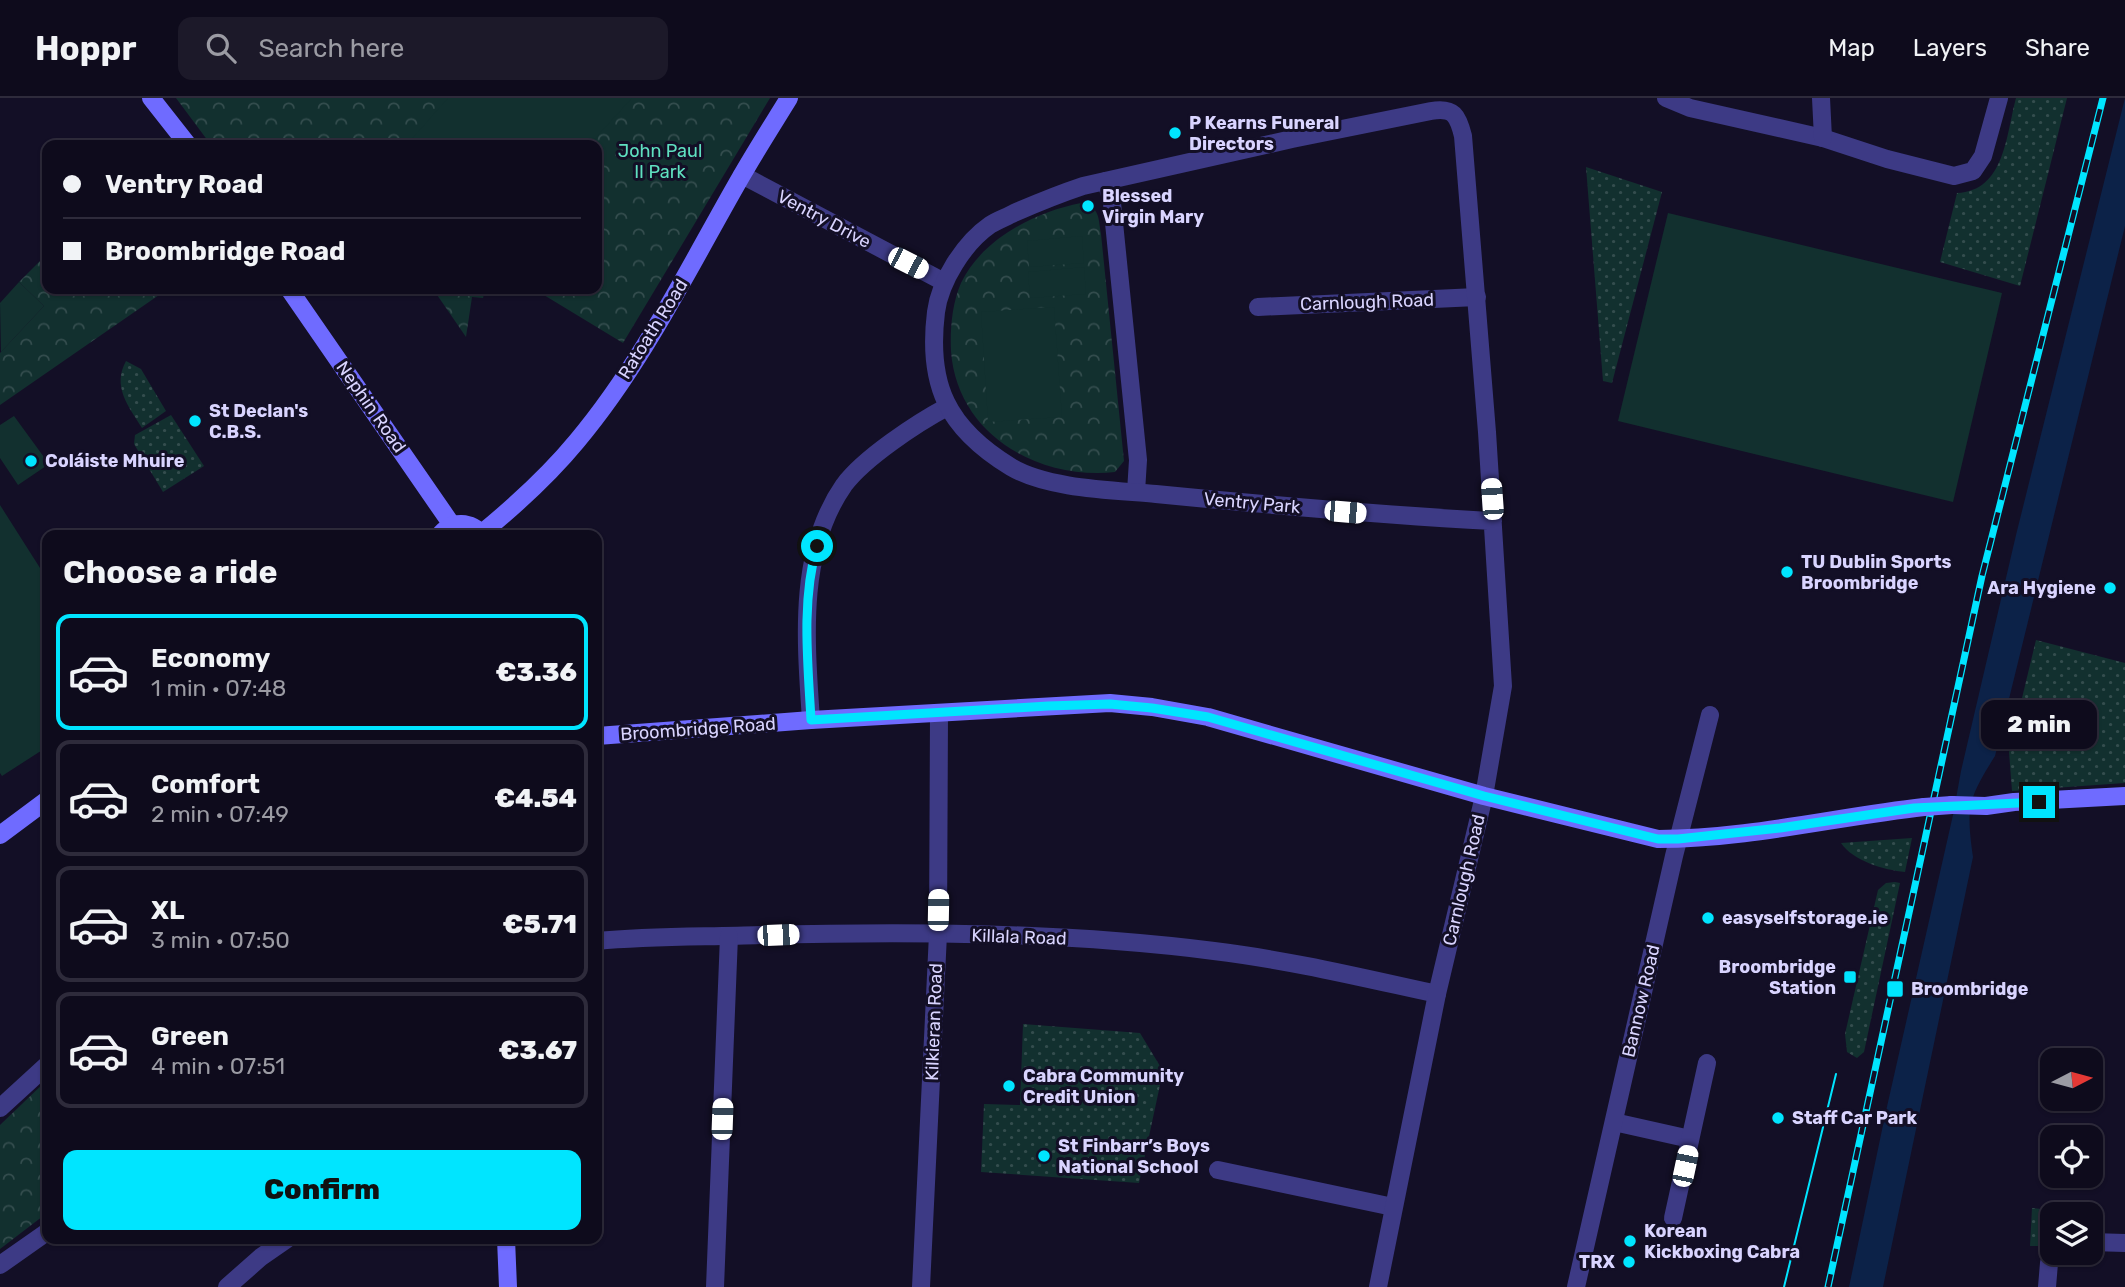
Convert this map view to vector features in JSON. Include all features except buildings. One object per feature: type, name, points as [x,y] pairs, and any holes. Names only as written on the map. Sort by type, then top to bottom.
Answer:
[{"type":"street","points":[[151,98],[184,140]]},
{"type":"street","name":"Ratoath Road","points":[[487,530],[549,473],[578,441],[607,401],[648,340],[742,174],[789,98]]},
{"type":"street","points":[[1665,98],[1690,108],[1823,138],[1887,159],[1954,176],[1973,171],[1983,156],[1999,98]]},
{"type":"street","points":[[1821,98],[1823,138]]},
{"type":"street","name":"Ventry Park","points":[[1452,112],[1440,109],[1292,139],[1106,181],[1051,197],[990,225],[962,253],[944,282],[937,308],[932,348],[938,383],[947,407],[978,442],[1011,467],[1034,479],[1136,492],[1395,516],[1493,521]]},
{"type":"street","name":"Carnlough Road","points":[[1378,1287],[1437,994],[1484,796],[1503,686],[1477,297],[1463,136],[1459,119],[1452,112]]},
{"type":"street","name":"Ventry Drive","points":[[742,174],[944,282]]},
{"type":"street","points":[[1106,181],[1112,204],[1138,460],[1136,492]]},
{"type":"street","name":"Nephin Road","points":[[292,294],[445,530]]},
{"type":"street","name":"Carnlough Road","points":[[1258,306],[1477,297]]},
{"type":"street","points":[[811,720],[808,597],[812,564],[831,510],[845,484],[869,461],[923,420],[947,407]]},
{"type":"street","points":[[445,530],[470,525],[477,530]]},
{"type":"street","name":"Broombridge Road","points":[[602,736],[811,720],[1098,704],[1152,708],[1208,717],[1484,796],[1658,839],[1794,826],[1919,808],[2125,796]]},
{"type":"street","name":"Kilkieran Road","points":[[921,1287],[938,934],[939,714]]},
{"type":"street","name":"Bannow Road","points":[[1576,1287],[1678,839],[1710,715]]},
{"type":"street","points":[[0,835],[42,804]]},
{"type":"street","name":"Killala Road","points":[[602,940],[938,934],[1134,942],[1216,951],[1330,971],[1437,994]]},
{"type":"street","points":[[715,1287],[729,936]]},
{"type":"street","points":[[1673,1218],[1707,1063]]},
{"type":"street","points":[[0,1108],[42,1070]]},
{"type":"street","points":[[1614,1122],[1690,1139]]},
{"type":"street","points":[[1218,1170],[1393,1207]]},
{"type":"street","points":[[0,1265],[42,1235]]},
{"type":"street","points":[[2103,1242],[2125,1243]]},
{"type":"street","points":[[227,1287],[280,1244]]},
{"type":"street","points":[[506,1244],[508,1287]]},
{"type":"street","points":[[2047,1287],[2052,1265]]},
{"type":"green space","name":"John Paul II Park","points":[[176,98],[770,98],[623,343],[542,294],[602,294],[602,140],[207,140]]},
{"type":"green space","points":[[448,98],[632,98],[594,140],[411,140]]},
{"type":"green space","points":[[2016,98],[2067,98],[2020,286],[1940,262],[1957,193],[1973,190],[1985,183],[1994,172],[2006,144]]},
{"type":"green space","points":[[1586,167],[1662,192],[1612,383],[1603,381]]},
{"type":"green space","points":[[1081,203],[1095,210],[1101,234],[1124,461],[1115,472],[1086,473],[1057,468],[1030,459],[1006,446],[985,428],[968,406],[957,380],[951,351],[952,317],[958,291],[970,267],[982,253],[1028,221]]},
{"type":"green space","points":[[1668,213],[2002,293],[1953,502],[1618,421]]},
{"type":"green space","points":[[1082,236],[1084,263],[1029,267],[1027,241]]},
{"type":"green space","points":[[42,259],[42,294],[159,295],[0,405],[0,353],[44,306],[19,282]]},
{"type":"green space","points":[[1084,267],[1086,294],[1030,298],[1028,272]]},
{"type":"green space","points":[[19,282],[44,306],[1,352],[0,303]]},
{"type":"green space","points":[[436,294],[484,294],[483,298],[472,297],[466,337]]},
{"type":"green space","points":[[1054,307],[1062,417],[988,422],[981,312]]},
{"type":"green space","points":[[126,361],[141,369],[166,411],[142,428],[127,404],[121,387],[122,370]]},
{"type":"green space","points":[[171,415],[204,466],[163,492],[134,444],[135,435]]},
{"type":"green space","points":[[14,416],[49,464],[18,485],[0,458],[0,425]]},
{"type":"green space","points":[[0,505],[42,571],[42,750],[2,776]]},
{"type":"green space","points":[[2036,640],[2125,663],[2125,783],[2012,791],[2009,752]]},
{"type":"green space","points":[[1912,838],[1905,872],[1870,864],[1853,855],[1841,843]]},
{"type":"green space","points":[[1886,883],[1900,883],[1864,1052],[1857,1058],[1847,1052],[1845,1034],[1878,890]]},
{"type":"green space","points":[[1023,1024],[1140,1033],[1163,1071],[1139,1183],[981,1172],[984,1104],[1020,1105]]},
{"type":"green space","points":[[42,1085],[42,1217],[0,1249],[0,1125]]},
{"type":"green space","points":[[2032,1208],[2040,1209],[2040,1246],[2030,1246]]},
{"type":"water","points":[[2125,98],[2125,226],[1995,756],[1979,783],[1971,804],[1973,857],[1883,1287],[1849,1287],[1961,771],[2016,535]]},
{"type":"tram line","points":[[1784,1287],[1836,1074]]},
{"type":"railway","points":[[1828,1287],[1982,576],[2103,98]]},
{"type":"place","name":"P Kearns Funeral Directors","points":[[1175,133]]},
{"type":"place","name":"Blessed Virgin Mary","points":[[1088,206]]},
{"type":"place","name":"St Declan's C.B.S.","points":[[195,421]]},
{"type":"place","name":"Coláiste Mhuire","points":[[31,461]]},
{"type":"place","name":"TU Dublin Sports Broombridge","points":[[1787,572]]},
{"type":"place","name":"Ara Hygiene","points":[[2110,588]]},
{"type":"place","name":"easyselfstorage.ie","points":[[1708,918]]},
{"type":"place","name":"Broombridge Station","points":[[1850,977]]},
{"type":"place","name":"Broombridge","points":[[1895,989]]},
{"type":"place","name":"Cabra Community Credit Union","points":[[1009,1086]]},
{"type":"place","name":"Staff Car Park","points":[[1778,1118]]},
{"type":"place","name":"St Finbarr’s Boys National School","points":[[1044,1156]]},
{"type":"place","name":"Korean Kickboxing Cabra","points":[[1630,1241]]},
{"type":"place","name":"TRX","points":[[1629,1262]]},
{"type":"route","points":[[817,546],[808,597],[811,720],[1048,706],[1110,704],[1152,708],[1208,717],[1484,796],[1658,839],[1780,828],[1914,808],[2039,802]]}]
